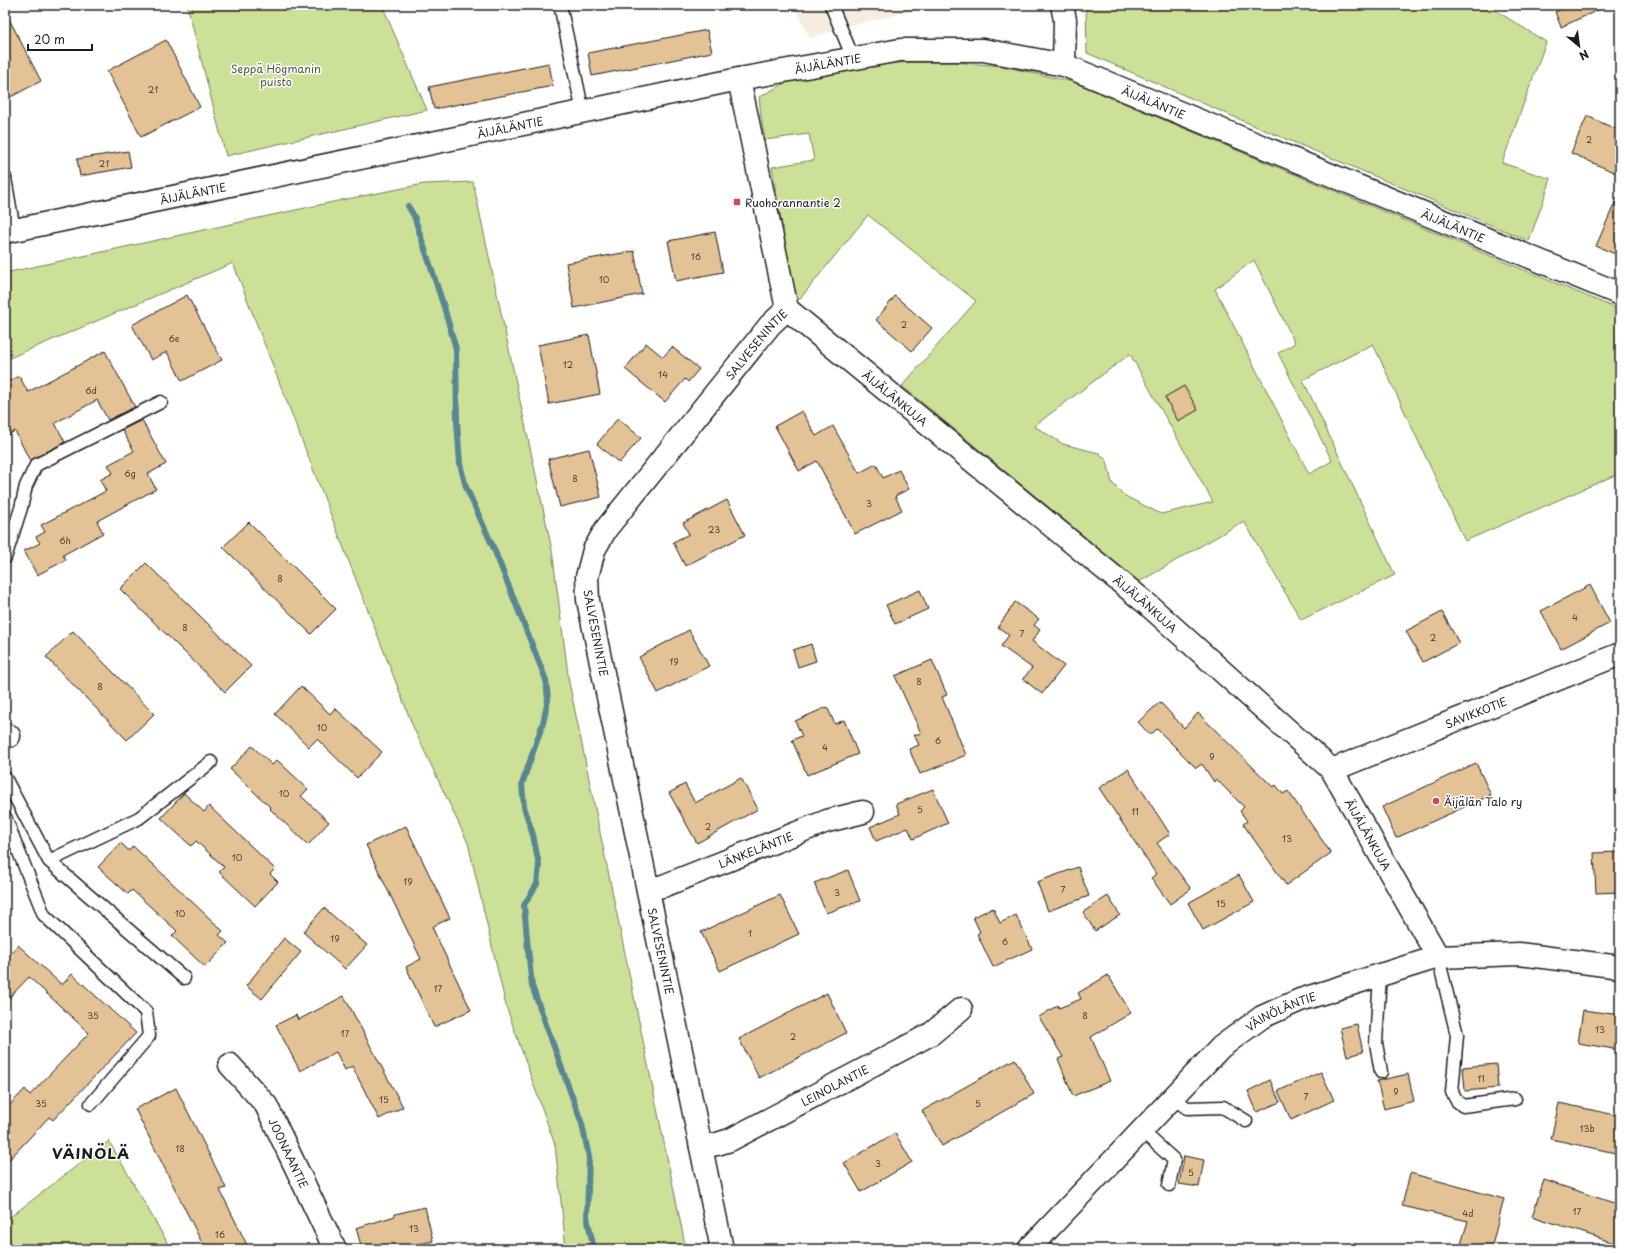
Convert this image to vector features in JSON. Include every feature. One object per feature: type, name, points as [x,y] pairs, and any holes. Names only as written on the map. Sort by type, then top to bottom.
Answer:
[{"type":"street","points":[[1062,5],[1065,20],[1064,65]]},
{"type":"street","name":"ÄIJÄLÄNTIE","points":[[10,231],[740,79],[900,50],[983,50],[1064,65],[1620,294]]},
{"type":"street","name":"SALVESENINTIE","points":[[722,1249],[588,600],[587,577],[594,550],[606,529],[770,325],[786,309],[740,79]]},
{"type":"street","name":"ÄIJÄLÄNKUJA","points":[[786,309],[1146,603],[1332,770],[1438,957]]},
{"type":"street","name":"SAVIKKOTIE","points":[[1332,770],[1620,654]]},
{"type":"street","name":"LÄNKELÄNTIE","points":[[648,889],[663,886],[827,821],[863,812]]},
{"type":"street","name":"VÄINÖLÄNTIE","points":[[1029,1249],[1221,1047],[1262,1017],[1300,1000],[1438,957],[1519,954],[1620,967]]},
{"type":"street","name":"LEINOLANTIE","points":[[701,1147],[730,1140],[931,1034],[961,1009]]},
{"type":"street","name":"JOONAANTIE","points":[[230,1065],[266,1105],[335,1249]]},
{"type":"lane","points":[[560,5],[583,112]]},
{"type":"lane","points":[[831,5],[853,58]]},
{"type":"lane","points":[[5,178],[10,231]]},
{"type":"lane","points":[[5,558],[21,508],[26,486],[36,465],[161,402]]},
{"type":"lane","points":[[49,862],[139,818],[211,762]]},
{"type":"lane","points":[[5,778],[49,862],[184,978]]},
{"type":"lane","points":[[5,817],[44,915],[146,1012],[148,1036],[91,1104]]},
{"type":"lane","points":[[1438,957],[1457,1035],[1452,1092],[1454,1097],[1463,1106],[1515,1099]]},
{"type":"lane","points":[[1380,975],[1376,1043],[1381,1072]]},
{"type":"lane","points":[[1173,1098],[1186,1108],[1223,1108],[1246,1121]]},
{"type":"lane","points":[[1142,1131],[1174,1160],[1169,1184]]},
{"type":"shaded area","points":[[793,5],[938,5],[849,26],[810,38]]},
{"type":"green space","name":"Seppä Högmanin puisto","points":[[187,5],[382,5],[427,110],[226,156]]},
{"type":"green space","points":[[1086,5],[1487,5],[1546,42],[1502,163],[1551,179],[1529,241],[1255,126],[1087,53]]},
{"type":"green space","points":[[911,62],[953,62],[1002,66],[1073,82],[1620,310],[1620,473],[1465,541],[1373,344],[1303,380],[1395,575],[1301,620],[1244,521],[1139,582],[902,386],[976,301],[868,215],[799,300],[793,291],[772,167],[814,160],[809,134],[765,140],[759,97],[785,83],[863,66]],"holes":[[[1254,260],[1295,343],[1278,353],[1332,461],[1309,474],[1215,289]],[[1130,354],[1213,502],[1161,514],[1125,496],[1112,483],[1107,461],[1099,453],[1063,444],[1034,426]]]},
{"type":"green space","points":[[473,182],[552,550],[569,682],[686,1249],[566,1249],[555,1145],[506,1006],[468,843],[414,729],[233,263],[5,360],[5,273],[342,200],[424,184]]},
{"type":"green space","points":[[109,1141],[171,1249],[5,1249],[5,1221]]},
{"type":"building","points":[[1570,5],[1609,5],[1561,27],[1555,12]]},
{"type":"building","points":[[5,11],[41,81],[5,100]]},
{"type":"building","points":[[707,30],[712,52],[592,76],[588,53]]},
{"type":"building","points":[[166,40],[200,107],[141,137],[107,71]]},
{"type":"building","points":[[549,63],[553,86],[434,109],[429,87]]},
{"type":"building","points":[[1587,116],[1620,131],[1620,175],[1571,153]]},
{"type":"building","points":[[128,151],[131,167],[80,176],[77,159]]},
{"type":"building","points":[[1620,191],[1620,256],[1596,246]]},
{"type":"building","points":[[715,232],[723,272],[676,281],[668,241]]},
{"type":"building","points":[[634,251],[642,294],[574,308],[566,263]]},
{"type":"building","points":[[187,295],[222,360],[182,381],[167,352],[151,360],[132,325]]},
{"type":"building","points":[[895,296],[932,328],[912,351],[876,320]]},
{"type":"building","points":[[589,335],[600,394],[549,404],[538,345]]},
{"type":"building","points":[[646,343],[663,357],[672,347],[699,369],[688,382],[685,379],[665,402],[625,369]]},
{"type":"building","points":[[105,351],[135,407],[108,420],[97,400],[55,423],[65,442],[30,461],[15,431],[5,437],[5,383],[19,376],[28,392]]},
{"type":"building","points":[[1184,386],[1198,410],[1178,421],[1165,397]]},
{"type":"building","points":[[802,411],[816,436],[833,426],[859,473],[876,464],[883,478],[899,470],[909,489],[895,496],[902,510],[855,534],[817,461],[799,471],[775,426]]},
{"type":"building","points":[[618,418],[641,438],[619,463],[597,444]]},
{"type":"building","points":[[142,420],[166,464],[148,474],[156,489],[97,521],[103,533],[63,555],[66,560],[37,575],[24,551],[40,543],[36,537],[45,532],[41,525],[106,491],[100,480],[113,473],[108,465],[134,451],[122,430]]},
{"type":"building","points":[[589,449],[601,497],[560,507],[548,459]]},
{"type":"building","points":[[727,500],[745,535],[685,566],[673,542],[689,534],[683,523]]},
{"type":"building","points":[[249,522],[336,609],[311,634],[223,547]]},
{"type":"building","points":[[146,563],[251,666],[225,692],[120,589]]},
{"type":"building","points":[[1590,585],[1610,623],[1561,649],[1541,611]]},
{"type":"building","points":[[920,590],[928,609],[895,624],[886,605]]},
{"type":"building","points":[[1015,602],[1039,619],[1034,625],[1040,630],[1032,641],[1064,666],[1042,694],[1023,679],[1032,668],[1001,646],[1009,635],[998,627]]},
{"type":"building","points":[[1442,612],[1459,643],[1423,662],[1406,631]]},
{"type":"building","points":[[689,630],[709,666],[658,693],[639,657]]},
{"type":"building","points":[[73,631],[154,714],[127,740],[46,657]]},
{"type":"building","points":[[811,644],[816,661],[798,667],[793,650]]},
{"type":"building","points":[[932,660],[947,695],[942,697],[966,755],[920,774],[909,749],[919,745],[914,735],[921,733],[895,676]]},
{"type":"building","points":[[301,686],[330,714],[335,708],[382,752],[357,778],[317,739],[309,747],[275,714]]},
{"type":"building","points":[[1160,702],[1184,728],[1198,713],[1273,787],[1276,785],[1283,794],[1288,791],[1331,853],[1286,885],[1243,824],[1247,821],[1240,811],[1244,807],[1216,779],[1214,782],[1202,764],[1196,768],[1157,729],[1150,735],[1138,722]]},
{"type":"building","points":[[827,707],[835,724],[844,720],[858,754],[807,775],[792,740],[802,736],[795,721]]},
{"type":"building","points":[[252,746],[272,765],[277,760],[308,789],[301,796],[329,822],[308,845],[230,769]]},
{"type":"building","name":"Äijälän Talo ry","points":[[1476,763],[1491,795],[1396,838],[1382,807]]},
{"type":"building","points":[[1128,769],[1170,834],[1157,843],[1191,889],[1170,904],[1151,878],[1156,874],[1099,788]]},
{"type":"building","points":[[741,778],[758,809],[697,843],[669,793],[685,784],[695,803]]},
{"type":"building","points":[[933,789],[948,823],[913,839],[908,828],[876,841],[870,827],[900,814],[896,804]]},
{"type":"building","points":[[184,793],[204,812],[209,806],[275,869],[270,874],[278,882],[255,906],[219,872],[224,867],[196,841],[191,846],[161,818]]},
{"type":"building","points":[[406,826],[450,918],[432,927],[471,1010],[434,1027],[406,967],[421,959],[366,845]]},
{"type":"building","points":[[121,843],[129,851],[133,846],[223,931],[219,935],[228,943],[205,967],[172,936],[177,931],[132,890],[128,894],[98,867]]},
{"type":"building","points":[[1620,852],[1620,892],[1596,893],[1594,853]]},
{"type":"building","points":[[1078,867],[1089,896],[1048,911],[1037,882]]},
{"type":"building","points":[[848,870],[860,901],[826,913],[814,883]]},
{"type":"building","points":[[1239,875],[1254,902],[1203,930],[1188,903]]},
{"type":"building","points":[[780,895],[799,934],[720,971],[701,932]]},
{"type":"building","points":[[1108,896],[1120,915],[1095,931],[1083,912]]},
{"type":"building","points":[[324,908],[367,945],[345,969],[303,932]]},
{"type":"building","points":[[993,908],[1000,923],[1016,915],[1032,949],[993,967],[977,934],[980,932],[973,917]]},
{"type":"building","points":[[284,938],[301,952],[262,999],[246,986]]},
{"type":"building","points":[[18,945],[62,985],[72,974],[136,1033],[53,1120],[49,1117],[5,1164],[5,1110],[25,1089],[30,1095],[89,1033],[29,977],[5,1002],[5,959]]},
{"type":"building","points":[[1108,975],[1131,1013],[1091,1037],[1110,1081],[1073,1096],[1058,1059],[1063,1057],[1039,1017],[1058,1005],[1059,1008],[1081,999],[1078,993]]},
{"type":"building","points":[[827,993],[846,1033],[759,1078],[739,1039]]},
{"type":"building","points":[[344,996],[403,1107],[379,1119],[352,1066],[345,1070],[336,1052],[300,1071],[276,1025],[296,1015],[298,1020]]},
{"type":"building","points":[[1583,1010],[1620,1015],[1620,1050],[1578,1043]]},
{"type":"building","points":[[1357,1024],[1363,1052],[1347,1056],[1340,1028]]},
{"type":"building","points":[[1015,1059],[1034,1094],[942,1146],[922,1111]]},
{"type":"building","points":[[1496,1064],[1498,1088],[1465,1091],[1463,1067]]},
{"type":"building","points":[[1321,1072],[1334,1100],[1291,1120],[1278,1091]]},
{"type":"building","points":[[1408,1074],[1414,1101],[1384,1109],[1377,1081]]},
{"type":"building","points":[[1270,1080],[1280,1102],[1257,1112],[1248,1091]]},
{"type":"building","points":[[176,1088],[226,1188],[220,1190],[249,1249],[205,1249],[135,1109]]},
{"type":"building","points":[[1559,1103],[1620,1116],[1620,1154],[1551,1139]]},
{"type":"building","points":[[895,1133],[912,1162],[861,1192],[844,1163]]},
{"type":"building","points":[[1184,1156],[1204,1160],[1199,1187],[1179,1184]]},
{"type":"building","points":[[1410,1173],[1504,1199],[1491,1249],[1479,1249],[1461,1244],[1468,1221],[1402,1206]]},
{"type":"building","points":[[1544,1180],[1620,1205],[1620,1245],[1532,1216]]},
{"type":"building","points":[[425,1207],[433,1241],[397,1249],[362,1249],[356,1228],[395,1216],[395,1214]]},
{"type":"waterway","points":[[408,206],[414,216],[444,307],[456,349],[457,422],[460,464],[466,487],[494,549],[546,680],[548,700],[543,723],[522,784],[524,807],[533,835],[539,865],[537,884],[524,905],[532,986],[582,1124],[589,1157],[587,1217],[594,1249]]},
{"type":"place","name":"Ruohorannantie 2","points":[[737,202]]},
{"type":"place","name":"Äijälän Talo ry","points":[[1436,801]]},
{"type":"district","name":"VÄINÖLÄ","points":[[91,1152]]}]
